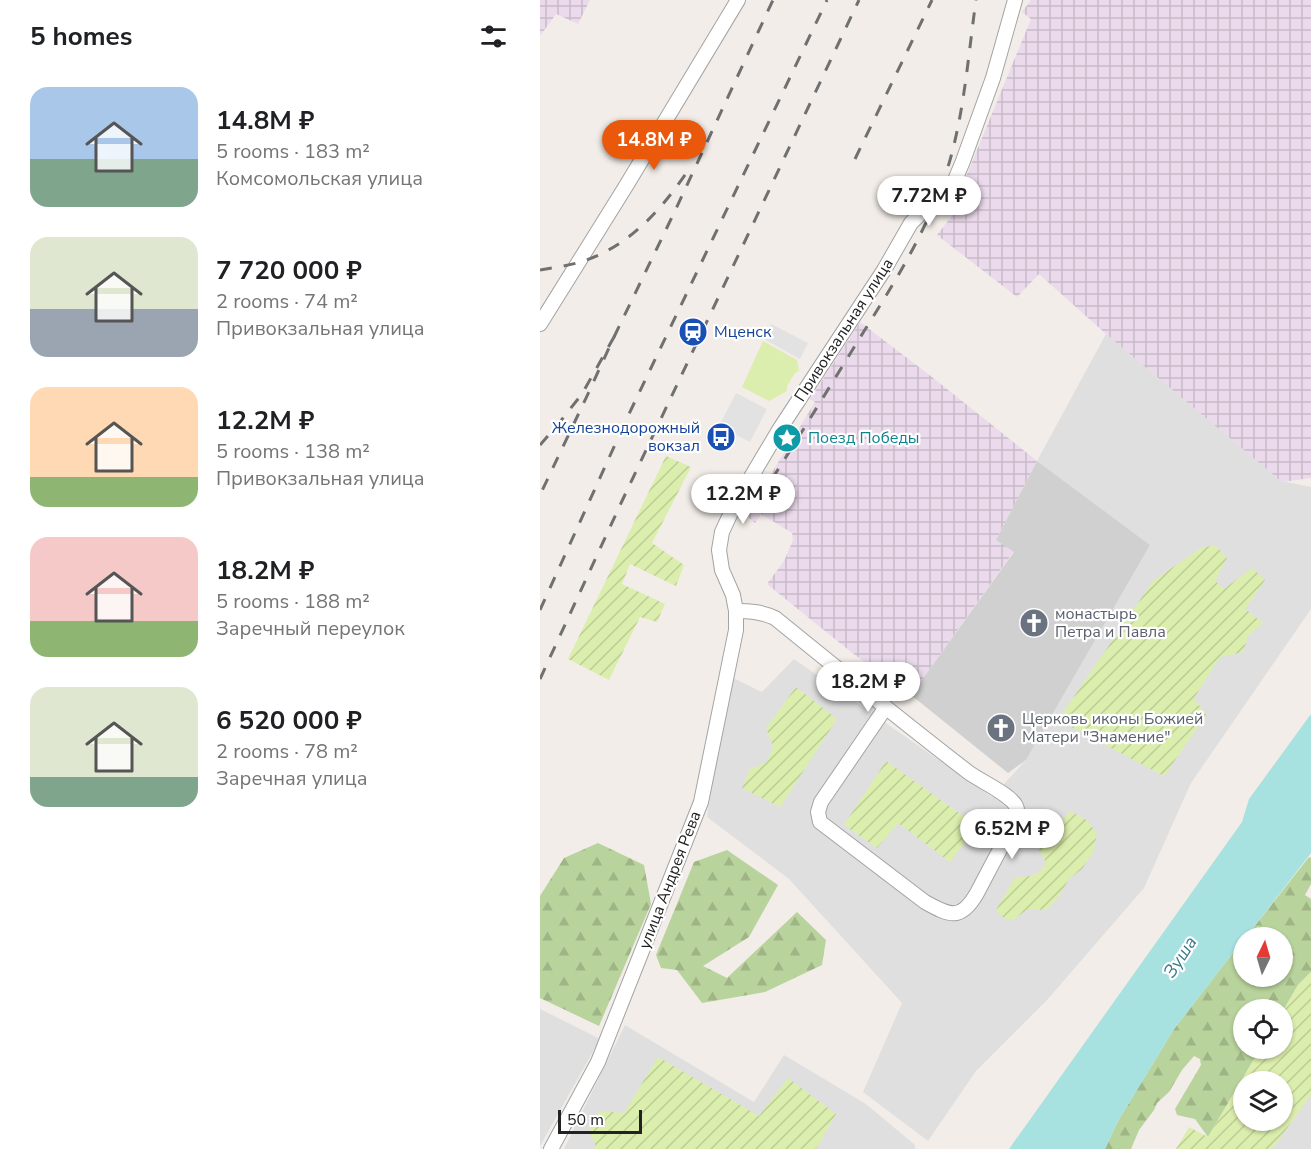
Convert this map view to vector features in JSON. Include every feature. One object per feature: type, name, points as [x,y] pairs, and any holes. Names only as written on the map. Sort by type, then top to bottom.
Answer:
[{"type":"street","points":[[540,324],[738,0]]},
{"type":"street","name":"Привокзальная улица","points":[[722,532],[735,504],[779,430],[884,270],[911,223],[922,212],[941,203],[950,192],[993,78],[1015,0]]},
{"type":"street","name":"улица Андрея Рева","points":[[551,1149],[598,1062],[701,802],[735,630],[734,595],[722,570],[719,550],[722,532]]},
{"type":"street","points":[[736,611],[754,611],[776,618],[972,775],[1006,796],[1016,805],[1018,812],[1016,819],[970,905],[957,913],[943,912],[925,902],[820,822],[818,812],[821,801],[886,707]]},
{"type":"shaded area","points":[[540,0],[590,0],[578,24],[556,14],[540,36]]},
{"type":"shaded area","points":[[1031,0],[1311,0],[1311,478],[1282,482],[1106,334],[1039,274],[1017,297],[937,235],[955,212],[963,184],[1031,19],[1022,12]]},
{"type":"shaded area","points":[[860,322],[1037,461],[996,540],[1014,551],[911,695],[851,652],[767,584],[784,561],[793,540],[792,533],[761,514],[755,523],[742,512],[762,476],[768,479],[815,402],[810,399]]},
{"type":"shaded area","points":[[771,324],[808,343],[800,359],[764,339]]},
{"type":"shaded area","points":[[1106,334],[1282,481],[1311,487],[1311,609],[1191,783],[1144,888],[1047,1000],[976,1071],[928,1141],[863,1092],[902,1003],[789,879],[707,817],[713,768],[733,678],[762,692],[794,659],[992,797],[1026,760],[1150,545],[1037,461]]},
{"type":"shaded area","points":[[736,393],[767,409],[750,442],[719,426]]},
{"type":"shaded area","name":"монастырь Петра и Павла","points":[[1037,461],[1150,545],[1026,760],[1008,773],[911,695],[1014,552],[996,540]]},
{"type":"shaded area","points":[[540,1009],[600,1039],[540,1146]]},
{"type":"shaded area","points":[[625,1025],[754,1102],[784,1055],[866,1104],[915,1145],[915,1149],[564,1149]]},
{"type":"shaded area","points":[[1311,1067],[1311,1149],[1254,1149],[1271,1131],[1293,1131],[1293,1100]]},
{"type":"green space","points":[[763,341],[797,360],[799,371],[795,373],[787,386],[787,391],[769,401],[742,387]]},
{"type":"green space","points":[[666,456],[691,467],[652,543],[684,565],[676,586],[630,564],[622,584],[665,604],[657,622],[640,617],[609,680],[568,659]]},
{"type":"green space","points":[[1215,545],[1227,558],[1215,581],[1224,589],[1252,568],[1265,580],[1245,609],[1263,623],[1248,636],[1243,652],[1220,657],[1194,698],[1206,715],[1164,776],[1058,720],[1153,581],[1201,548]]},
{"type":"green space","points":[[796,687],[837,719],[780,807],[742,788],[750,769],[767,762],[773,746],[766,728]]},
{"type":"green space","points":[[886,761],[977,826],[950,862],[898,823],[877,848],[844,825]]},
{"type":"green space","points":[[1070,811],[1088,821],[1097,834],[1093,852],[1082,869],[1069,879],[1059,896],[1046,910],[1028,909],[1014,919],[1005,919],[996,910],[1015,877],[1029,876],[1040,871],[1046,862],[1038,848]]},
{"type":"green space","points":[[598,843],[644,865],[651,904],[599,1026],[540,998],[540,896],[564,858]]},
{"type":"green space","points":[[727,850],[778,885],[749,937],[703,966],[727,978],[797,912],[826,940],[822,965],[765,992],[702,1003],[677,970],[661,968],[656,955],[694,862]]},
{"type":"green space","points":[[1309,857],[1311,858],[1311,884],[1305,895],[1311,899],[1311,972],[1298,985],[1290,999],[1233,999],[1233,1059],[1254,1059],[1247,1071],[1233,1071],[1233,1095],[1208,1137],[1195,1119],[1177,1115],[1175,1109],[1201,1065],[1200,1059],[1194,1056],[1182,1070],[1169,1092],[1157,1103],[1139,1130],[1131,1149],[1105,1149],[1118,1121],[1174,1029],[1233,953],[1233,987],[1293,987],[1293,927],[1254,927]]},
{"type":"green space","points":[[1311,972],[1311,1095],[1293,1120],[1293,1071],[1247,1071],[1254,1059],[1293,1059],[1293,999],[1290,999],[1298,985]]},
{"type":"green space","points":[[658,1057],[759,1116],[788,1078],[836,1114],[816,1149],[595,1149],[589,1128],[600,1111],[624,1113]]},
{"type":"green space","points":[[1233,1095],[1233,1131],[1285,1131],[1272,1149],[1176,1149],[1189,1127],[1208,1137]]},
{"type":"water","name":"Зуша","points":[[1311,714],[1311,853],[1254,927],[1233,927],[1233,952],[1174,1029],[1118,1121],[1105,1149],[1009,1149],[1242,822],[1249,799]]},
{"type":"railway","points":[[614,337],[773,0]]},
{"type":"railway","points":[[540,610],[628,416],[827,0]]},
{"type":"railway","points":[[540,679],[859,0]]},
{"type":"railway","points":[[855,159],[932,0]]},
{"type":"railway","points":[[772,479],[889,290],[931,212],[947,170],[958,129],[976,0]]},
{"type":"railway","points":[[540,270],[577,263],[611,249],[640,228],[653,215],[687,172]]},
{"type":"railway","points":[[540,445],[582,394],[614,337],[540,495]]},
{"type":"place","name":"Мценск","points":[[693,332]]},
{"type":"place","name":"Железнодорожный вокзал","points":[[721,437]]},
{"type":"place","name":"Поезд Победы","points":[[787,438]]},
{"type":"place","name":"монастырь Петра и Павла","points":[[1034,623]]},
{"type":"place","name":"Церковь иконы Божией Матери \"Знамение\"","points":[[1001,728]]}]
